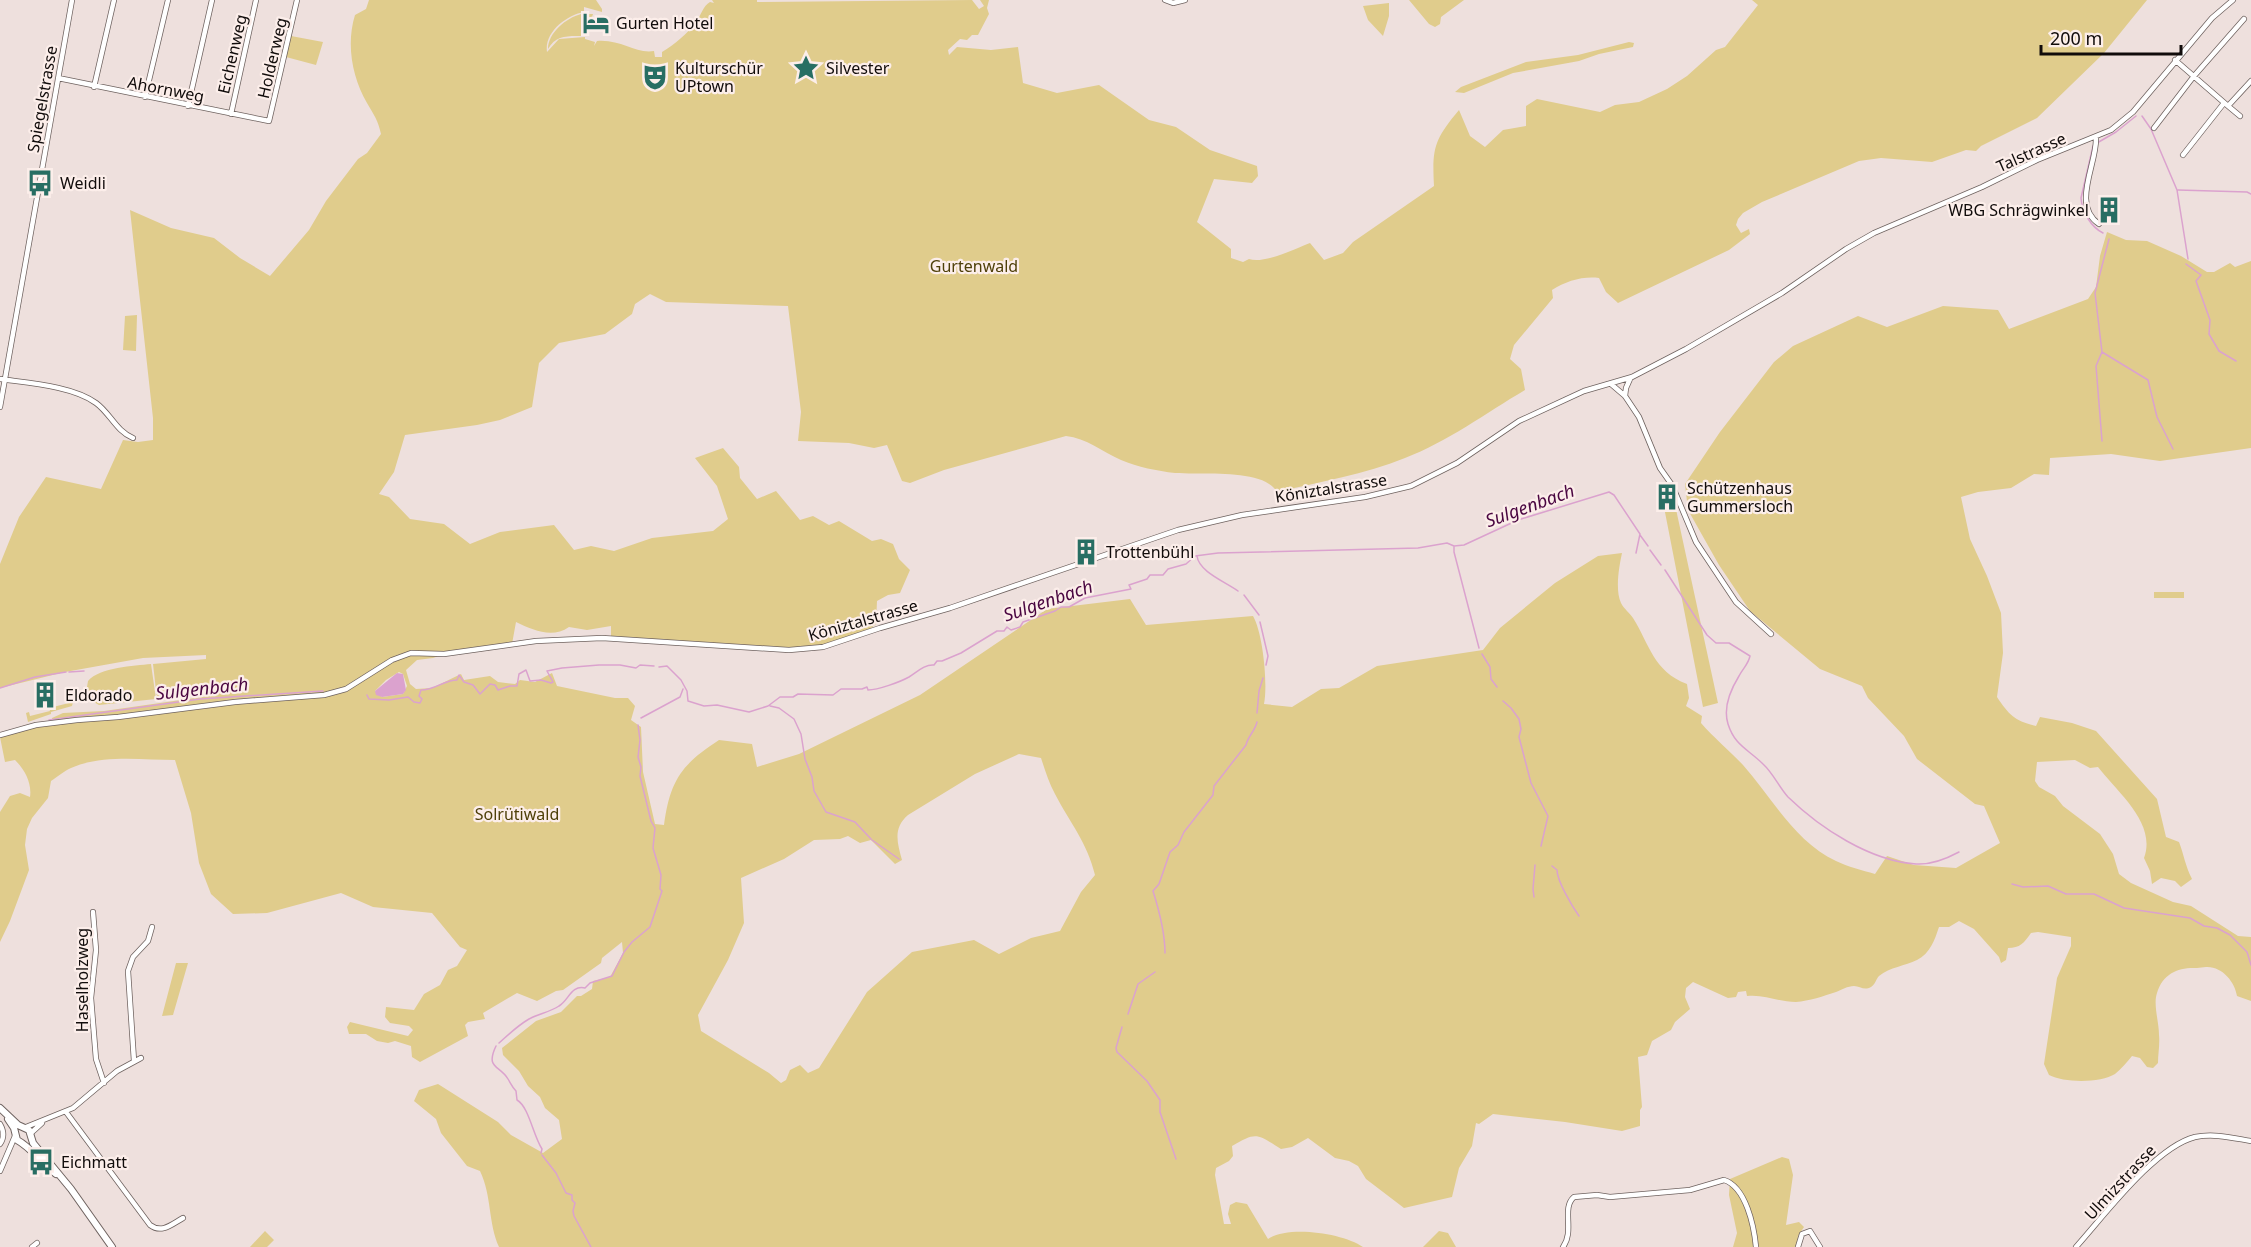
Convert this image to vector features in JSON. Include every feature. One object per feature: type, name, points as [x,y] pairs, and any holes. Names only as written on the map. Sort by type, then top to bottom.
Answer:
[{"type":"street","name":"Spiegelstrasse","points":[[0,406],[2,380],[72,0]]},
{"type":"street","points":[[94,87],[114,0]]},
{"type":"street","points":[[145,97],[168,0]]},
{"type":"street","points":[[188,106],[212,0]]},
{"type":"street","name":"Eichenweg","points":[[231,114],[256,0]]},
{"type":"street","name":"Holderweg","points":[[269,120],[297,0]]},
{"type":"street","points":[[1165,0],[1173,3],[1185,0]]},
{"type":"street","name":"Talstrasse","points":[[1804,278],[1874,233],[1982,187],[2037,160],[2096,142],[2126,119],[2212,18],[2233,0]]},
{"type":"street","points":[[2154,128],[2194,76],[2244,19]]},
{"type":"street","points":[[2175,60],[2240,116]]},
{"type":"street","name":"Ahornweg","points":[[58,78],[188,106],[269,120]]},
{"type":"street","points":[[2183,155],[2226,104],[2251,81]]},
{"type":"street","points":[[2096,142],[2086,200],[2090,216],[2099,224]]},
{"type":"street","name":"Köniztalstrasse","points":[[0,735],[36,725],[333,693],[346,689],[392,660],[411,653],[444,654],[519,643],[602,638],[789,650],[824,647],[898,622],[950,608],[1178,530],[1242,515],[1365,497],[1412,486],[1457,463],[1519,421],[1584,391],[1632,377],[1735,322],[1804,278]]},
{"type":"street","points":[[1625,396],[1626,388],[1632,377]]},
{"type":"street","points":[[2,380],[81,394],[104,409],[121,431],[133,438]]},
{"type":"street","points":[[1611,384],[1625,396],[1639,417],[1657,461],[1672,485],[1696,542],[1736,602],[1771,634]]},
{"type":"street","name":"Haselholzweg","points":[[93,912],[96,950],[91,998],[96,1059],[104,1083]]},
{"type":"street","points":[[134,1061],[128,971],[133,957],[148,941],[152,927]]},
{"type":"street","points":[[15,1134],[27,1131],[66,1112],[117,1071],[141,1058]]},
{"type":"street","points":[[2,1111],[27,1131],[112,1247]]},
{"type":"street","points":[[2,1111],[22,1143],[41,1163],[59,1176]]},
{"type":"street","points":[[66,1112],[150,1225],[162,1229],[183,1218]]},
{"type":"street","points":[[0,1124],[4,1131],[4,1138],[0,1144]]},
{"type":"street","points":[[0,1171],[2,1159],[22,1143],[27,1131]]},
{"type":"street","points":[[7,1153],[15,1134]]},
{"type":"street","name":"Ulmizstrasse","points":[[2076,1247],[2159,1156],[2187,1140],[2215,1136],[2251,1141]]},
{"type":"street","points":[[1563,1247],[1569,1235],[1568,1205],[1574,1197],[1597,1195],[1610,1197],[1690,1190],[1724,1180],[1732,1184],[1749,1211],[1756,1247]]},
{"type":"street","points":[[1798,1247],[1803,1234],[1810,1231],[1820,1247]]},
{"type":"green space","points":[[369,0],[596,0],[602,12],[584,7],[584,12],[564,21],[549,38],[547,52],[559,39],[585,37],[595,42],[594,46],[597,41],[613,42],[640,50],[654,51],[655,57],[662,57],[662,52],[672,46],[692,26],[706,6],[710,2],[714,3],[712,0],[757,0],[757,2],[972,0],[979,9],[984,6],[980,0],[989,0],[987,8],[989,14],[978,35],[972,35],[967,40],[960,39],[948,50],[949,55],[957,47],[991,50],[1018,47],[1023,83],[1057,93],[1099,85],[1149,120],[1176,127],[1210,150],[1257,166],[1258,176],[1252,183],[1214,179],[1197,222],[1231,249],[1231,258],[1243,262],[1249,259],[1271,258],[1310,243],[1324,260],[1343,253],[1353,242],[1434,186],[1436,145],[1444,129],[1459,110],[1470,136],[1485,147],[1503,130],[1526,126],[1526,106],[1537,99],[1600,112],[1615,105],[1639,102],[1667,89],[1687,76],[1716,50],[1725,47],[1758,5],[1752,0],[2147,0],[2104,53],[2037,118],[1981,146],[1976,151],[1966,150],[1932,162],[1881,158],[1859,161],[1762,202],[1743,213],[1738,219],[1736,225],[1741,233],[1749,229],[1750,234],[1729,250],[1618,303],[1606,292],[1599,278],[1575,280],[1552,290],[1553,298],[1514,345],[1510,359],[1521,369],[1525,390],[1436,444],[1390,464],[1358,473],[1277,492],[1270,484],[1246,476],[1175,473],[1141,467],[1121,460],[1080,439],[1066,436],[944,470],[910,483],[902,481],[887,445],[874,448],[849,443],[798,441],[801,412],[788,306],[666,302],[650,294],[635,304],[632,314],[605,334],[559,343],[539,363],[532,407],[500,420],[405,435],[394,472],[379,494],[389,497],[410,519],[444,524],[470,544],[500,532],[554,525],[574,550],[591,546],[614,551],[652,538],[713,531],[728,519],[717,486],[695,458],[723,448],[739,467],[740,478],[757,499],[776,491],[800,520],[813,516],[829,525],[839,521],[872,541],[881,539],[893,544],[899,559],[910,570],[900,593],[888,595],[877,601],[876,624],[866,632],[836,642],[803,650],[611,639],[611,626],[587,630],[569,627],[563,631],[549,633],[516,622],[512,644],[417,660],[406,670],[410,684],[416,689],[432,688],[461,674],[464,680],[490,676],[498,682],[515,684],[520,680],[535,682],[552,673],[557,686],[615,698],[628,698],[635,706],[631,720],[641,727],[643,772],[655,824],[664,825],[670,796],[680,775],[696,757],[719,740],[752,744],[757,767],[799,754],[920,695],[1047,609],[1130,599],[1146,625],[1253,616],[1260,634],[1264,659],[1264,704],[1292,707],[1321,689],[1339,688],[1377,666],[1483,650],[1500,628],[1555,583],[1598,556],[1622,553],[1618,578],[1619,598],[1659,665],[1676,679],[1687,684],[1689,698],[1686,706],[1702,716],[1701,723],[1743,765],[1808,843],[1836,861],[1875,874],[1887,856],[1914,865],[1956,868],[2000,843],[1984,806],[1975,804],[1917,759],[1904,736],[1868,698],[1862,686],[1820,669],[1750,611],[1719,565],[1688,510],[1685,484],[1720,432],[1774,362],[1793,346],[1858,316],[1887,327],[1943,306],[1998,310],[2009,329],[2088,299],[2096,287],[2100,256],[2107,232],[2126,240],[2147,241],[2181,256],[2207,272],[2214,272],[2230,263],[2235,267],[2251,261],[2251,448],[2160,461],[2111,454],[2050,458],[2049,475],[2034,474],[2011,488],[1978,492],[1961,497],[1970,539],[2001,613],[2003,653],[1997,697],[2013,716],[2029,724],[2036,726],[2040,717],[2072,723],[2096,731],[2157,799],[2166,837],[2179,842],[2192,879],[2181,887],[2175,881],[2161,878],[2152,884],[2150,871],[2144,858],[2147,845],[2140,820],[2098,767],[2090,768],[2075,760],[2037,762],[2035,781],[2039,787],[2055,796],[2063,806],[2100,834],[2113,854],[2119,874],[2131,883],[2173,902],[2191,906],[2238,936],[2251,937],[2251,1001],[2237,996],[2231,980],[2217,969],[2206,967],[2178,970],[2163,981],[2156,997],[2158,1063],[2153,1068],[2147,1067],[2140,1058],[2132,1056],[2115,1074],[2109,1077],[2073,1081],[2049,1075],[2044,1064],[2057,978],[2071,946],[2071,937],[2031,933],[2021,944],[2008,948],[2006,960],[2001,963],[1999,957],[1974,929],[1959,921],[1949,927],[1939,927],[1929,950],[1922,957],[1883,973],[1871,987],[1866,989],[1856,986],[1849,987],[1821,997],[1796,1002],[1747,996],[1746,991],[1738,992],[1736,997],[1728,998],[1693,982],[1686,988],[1685,997],[1690,1009],[1675,1022],[1671,1030],[1652,1041],[1647,1055],[1638,1057],[1642,1107],[1640,1126],[1622,1131],[1493,1114],[1479,1124],[1476,1123],[1472,1146],[1459,1168],[1452,1197],[1404,1208],[1366,1179],[1358,1166],[1335,1158],[1308,1138],[1292,1147],[1281,1149],[1262,1138],[1252,1136],[1232,1146],[1233,1156],[1216,1168],[1215,1175],[1224,1224],[1231,1224],[1228,1214],[1230,1205],[1236,1202],[1247,1204],[1268,1239],[1288,1232],[1316,1232],[1343,1238],[1363,1247],[499,1247],[480,1171],[467,1166],[441,1133],[436,1119],[414,1101],[419,1090],[438,1084],[498,1122],[511,1135],[543,1153],[562,1139],[559,1120],[545,1108],[540,1097],[503,1055],[502,1048],[536,1021],[561,1012],[577,996],[592,989],[593,981],[610,977],[623,953],[622,942],[602,958],[601,963],[563,990],[556,991],[537,1001],[517,993],[483,1013],[485,1019],[468,1022],[465,1025],[468,1036],[420,1062],[412,1057],[411,1046],[395,1041],[388,1043],[377,1041],[366,1034],[349,1034],[347,1027],[350,1022],[408,1036],[413,1030],[409,1026],[390,1023],[385,1017],[386,1007],[414,1010],[424,994],[440,985],[448,970],[457,966],[467,950],[460,947],[432,913],[373,907],[341,893],[267,913],[233,914],[211,894],[199,863],[191,813],[175,760],[109,759],[68,769],[51,781],[48,798],[32,818],[27,829],[25,845],[29,870],[0,942],[0,812],[10,796],[20,793],[30,797],[30,787],[25,772],[15,760],[5,762],[0,737],[52,723],[52,718],[63,713],[104,711],[209,696],[209,693],[157,699],[153,664],[206,659],[206,655],[143,658],[65,672],[0,688],[0,564],[19,517],[46,477],[101,489],[123,440],[138,442],[153,440],[153,418],[130,210],[171,228],[214,238],[240,258],[270,276],[309,230],[326,201],[358,159],[367,153],[381,134],[377,121],[362,93],[352,60],[351,37],[355,15],[366,9]],"holes":[[[399,672],[403,674],[407,686],[403,694],[382,697],[375,691]],[[1019,754],[1041,758],[1053,790],[1078,833],[1095,875],[1081,892],[1060,931],[1031,938],[999,954],[974,940],[912,952],[867,992],[819,1068],[808,1073],[800,1065],[790,1070],[786,1080],[781,1083],[769,1073],[701,1031],[698,1015],[728,960],[744,923],[741,878],[784,859],[814,840],[840,839],[848,836],[860,843],[871,840],[895,864],[902,860],[898,830],[908,815],[975,774]]]},
{"type":"green space","points":[[1409,0],[1464,0],[1441,17],[1440,24],[1435,27],[1429,24]]},
{"type":"green space","points":[[1389,3],[1389,16],[1383,36],[1368,20],[1363,6]]},
{"type":"green space","points":[[581,14],[593,14],[591,20],[585,20],[590,22],[586,36],[559,38],[548,49],[554,32],[570,19]]},
{"type":"green space","points":[[291,36],[323,42],[316,65],[286,57]]},
{"type":"green space","points":[[1629,42],[1634,43],[1633,47],[1579,61],[1513,73],[1464,93],[1455,92],[1461,87],[1526,62],[1578,55]]},
{"type":"green space","points":[[137,315],[136,351],[123,350],[125,316]]},
{"type":"green space","points":[[1674,500],[1718,703],[1703,707],[1663,502]]},
{"type":"green space","points":[[2154,592],[2184,592],[2184,598],[2154,598]]},
{"type":"green space","points":[[151,664],[156,699],[99,705],[92,701],[86,693],[88,681],[93,676],[118,668]]},
{"type":"green space","points":[[73,702],[72,706],[28,722],[26,713],[29,712],[30,716]]},
{"type":"green space","points":[[176,963],[188,963],[173,1015],[162,1016]]},
{"type":"green space","points":[[1782,1157],[1789,1159],[1793,1175],[1786,1225],[1799,1222],[1804,1227],[1798,1236],[1797,1247],[1733,1247],[1737,1233],[1729,1195],[1730,1179]]},
{"type":"green space","points":[[265,1231],[274,1240],[267,1247],[250,1247]]},
{"type":"green space","points":[[1439,1231],[1448,1233],[1456,1247],[1423,1247]]},
{"type":"shaded area","points":[[397,673],[403,674],[406,690],[403,694],[382,697],[376,695],[375,691]]},
{"type":"waterway","points":[[2097,143],[2136,116]]},
{"type":"waterway","points":[[2142,116],[2151,129],[2177,190],[2188,259]]},
{"type":"waterway","points":[[2093,146],[2081,198],[2088,218],[2103,233]]},
{"type":"waterway","points":[[2178,190],[2251,194]]},
{"type":"waterway","points":[[2102,441],[2096,366],[2102,352],[2095,293],[2109,239]]},
{"type":"waterway","points":[[2186,264],[2201,275],[2196,281],[2210,320],[2209,334],[2219,351],[2236,361]]},
{"type":"waterway","points":[[2102,352],[2148,380],[2157,417],[2173,449]]},
{"type":"waterway","name":"Sulgenbach","points":[[659,667],[667,666],[681,680],[687,691],[688,701],[704,706],[717,705],[749,712],[768,706],[780,697],[793,697],[798,694],[833,695],[841,689],[867,687],[868,690],[872,690],[900,681],[924,667],[934,665],[937,661],[961,653],[997,631],[1004,631],[1007,627],[1011,630],[1020,627],[1023,622],[1061,607],[1069,607],[1085,598],[1131,589],[1129,585],[1147,579],[1150,575],[1163,575],[1168,569],[1186,564],[1195,556],[1218,553],[1418,548],[1447,543],[1454,546],[1464,545],[1518,520],[1609,492],[1614,495],[1640,534],[1636,553]]},
{"type":"waterway","points":[[1640,535],[1648,546]]},
{"type":"waterway","points":[[1454,547],[1479,648]]},
{"type":"waterway","points":[[1650,550],[1661,565]]},
{"type":"waterway","points":[[1197,556],[1208,572],[1238,591]]},
{"type":"waterway","points":[[1665,570],[1707,635],[1716,643],[1729,643],[1750,656],[1729,699],[1726,712],[1728,724],[1738,742],[1767,768],[1788,797],[1830,831],[1881,857],[1899,862],[1928,864],[1959,852]]},
{"type":"waterway","points":[[1244,595],[1259,615]]},
{"type":"waterway","points":[[1260,622],[1268,656],[1266,665]]},
{"type":"waterway","points":[[1482,654],[1490,667],[1491,679],[1497,687]]},
{"type":"waterway","name":"Sulgenbach","points":[[367,695],[369,699],[389,700],[408,697],[420,703],[421,690],[457,680],[459,675],[464,682],[473,685],[480,694],[490,684],[495,685],[498,690],[517,686],[519,674],[526,670],[530,681],[541,680],[551,683],[553,682],[547,671],[562,668],[599,665],[636,668],[640,665],[654,666]]},
{"type":"waterway","points":[[69,672],[84,671]]},
{"type":"waterway","points":[[0,688],[35,677],[66,672]]},
{"type":"waterway","points":[[1257,713],[1263,678]]},
{"type":"waterway","points":[[641,718],[680,697],[683,689]]},
{"type":"waterway","name":"Sulgenbach","points":[[49,720],[200,699],[323,691]]},
{"type":"waterway","points":[[1503,701],[1519,719],[1521,729],[1519,737],[1531,783],[1548,816],[1541,846]]},
{"type":"waterway","points":[[770,706],[779,708],[794,719],[801,734],[814,791],[826,812],[855,822],[871,839]]},
{"type":"waterway","points":[[1165,953],[1161,922],[1153,891],[1159,884],[1170,852],[1178,845],[1184,832],[1213,795],[1214,786],[1246,745],[1257,722]]},
{"type":"waterway","points":[[499,1043],[529,1019],[559,1006],[576,989],[585,988],[590,983],[612,976],[624,952],[650,927],[662,891],[660,889],[661,875],[653,848],[655,828],[651,821],[640,776],[638,725]]},
{"type":"waterway","points":[[872,840],[899,859]]},
{"type":"waterway","points":[[1534,897],[1535,865]]},
{"type":"waterway","points":[[1552,866],[1557,870],[1562,887],[1579,916]]},
{"type":"waterway","points":[[2012,884],[2023,887],[2048,886],[2066,894],[2094,894],[2124,908],[2190,918],[2204,926],[2217,928],[2230,935],[2247,952],[2251,965]]},
{"type":"waterway","points":[[1128,1014],[1138,984],[1155,972]]},
{"type":"waterway","points":[[1122,1027],[1117,1052],[1147,1081],[1160,1100],[1160,1112],[1176,1159]]},
{"type":"waterway","points":[[496,1046],[493,1063],[516,1091],[517,1100],[528,1115],[542,1149],[541,1153]]},
{"type":"waterway","points":[[542,1155],[556,1173],[566,1193],[572,1195],[575,1203],[574,1216],[591,1247]]},
{"type":"place","name":"Gurten Hotel","points":[[596,23]]},
{"type":"place","name":"Silvester","points":[[806,68]]},
{"type":"place","name":"Kulturschür UPtown","points":[[655,77]]},
{"type":"place","name":"Weidli","points":[[40,183]]},
{"type":"place","name":"WBG Schrägwinkel","points":[[2109,210]]},
{"type":"place","name":"Schützenhaus Gummersloch","points":[[1667,497]]},
{"type":"place","name":"Trottenbühl","points":[[1086,552]]},
{"type":"place","name":"Eldorado","points":[[45,695]]},
{"type":"place","name":"Eichmatt","points":[[41,1162]]},
{"type":"park label","name":"Gurtenwald","points":[[974,266]]},
{"type":"park label","name":"Solrütiwald","points":[[517,814]]}]
